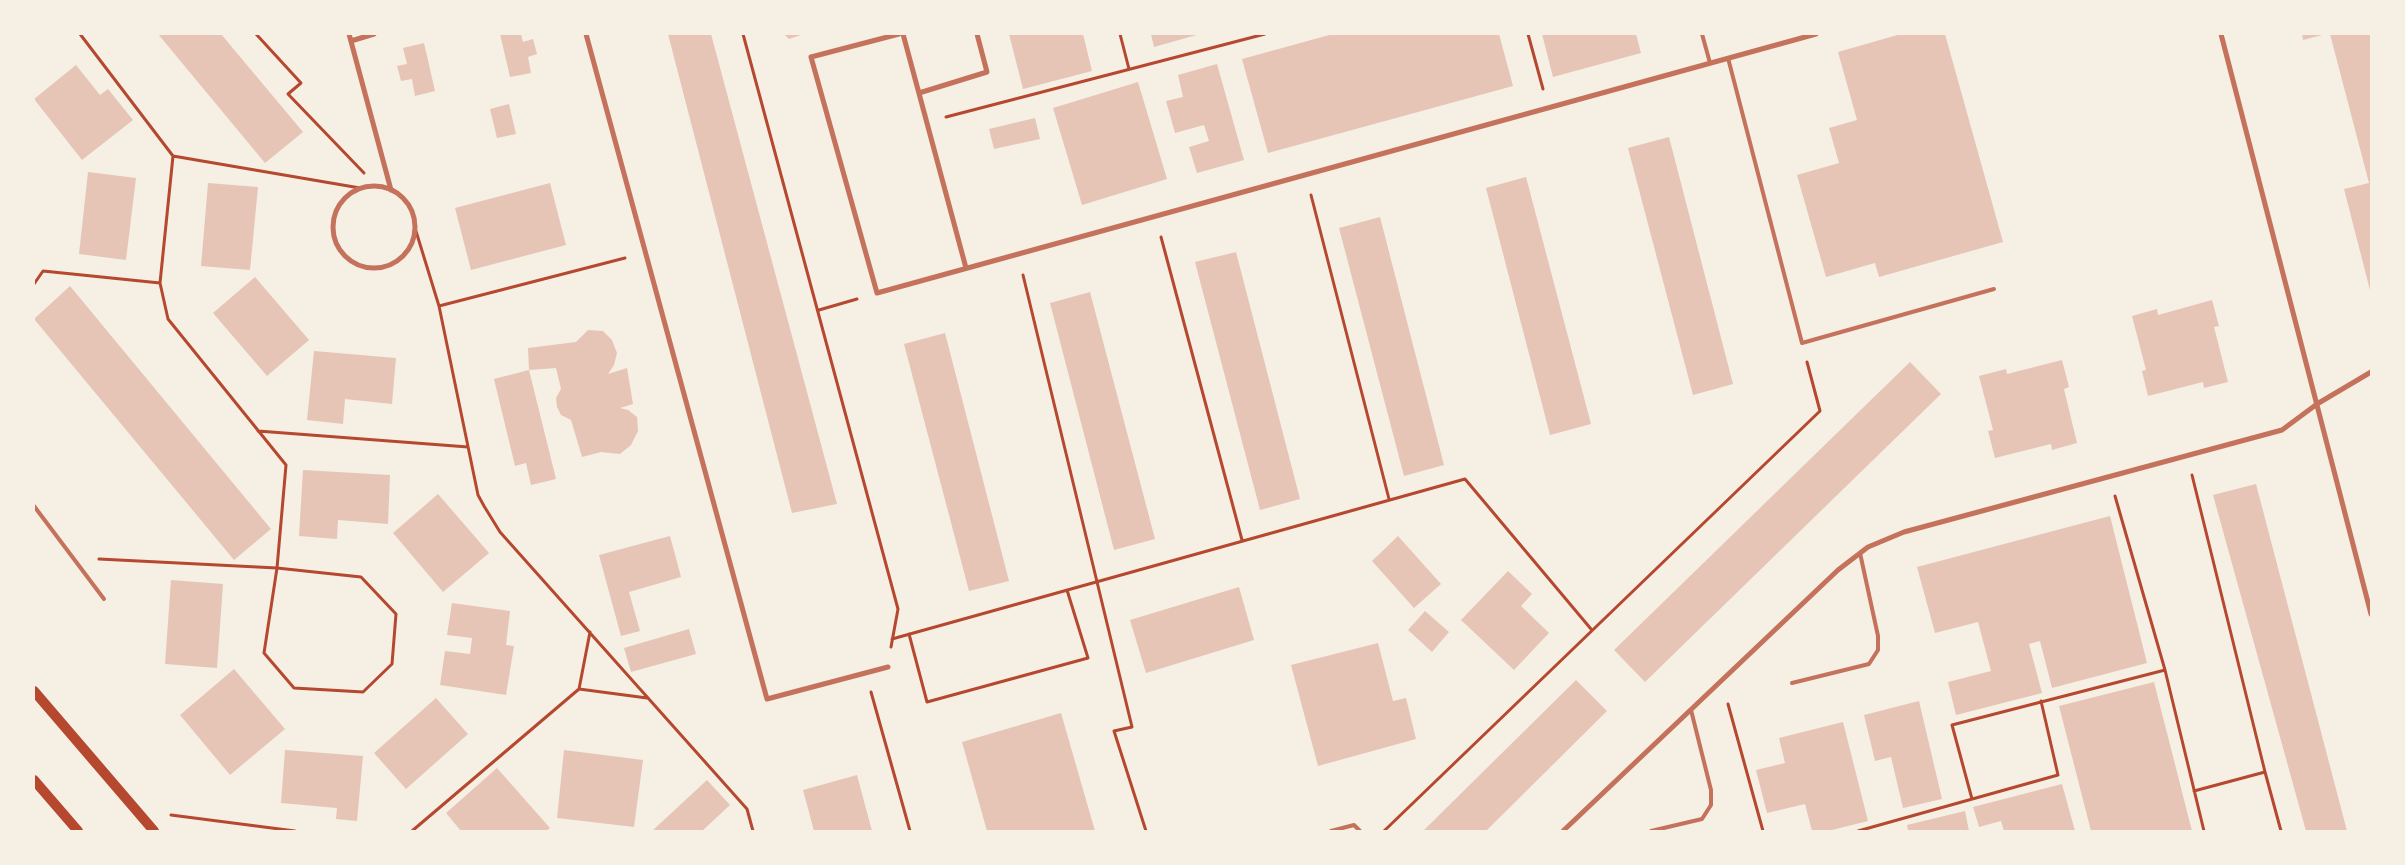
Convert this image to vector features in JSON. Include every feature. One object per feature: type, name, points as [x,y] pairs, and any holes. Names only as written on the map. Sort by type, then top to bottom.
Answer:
[{"type":"main road","points":[[34,691],[154,831]]},
{"type":"main road","points":[[34,780],[78,831]]},
{"type":"street","points":[[349,34],[391,190]]},
{"type":"street","points":[[351,41],[374,34]]},
{"type":"street","points":[[586,34],[767,699],[888,667]]},
{"type":"street","points":[[966,268],[919,93],[901,34],[812,57],[877,293],[1816,34]]},
{"type":"street","points":[[919,93],[987,72],[977,34]]},
{"type":"street","points":[[2221,34],[2371,614]]},
{"type":"street","points":[[376,186],[391,190],[409,206],[415,228],[411,244],[395,262],[372,267],[364,266],[349,259],[339,248],[333,225],[341,202],[360,188],[376,186]]},
{"type":"street","points":[[1563,831],[1860,551],[1876,542],[1900,533],[2282,430],[2317,404],[2371,372]]},
{"type":"lane","points":[[1702,34],[1710,63]]},
{"type":"lane","points":[[1728,58],[1802,343],[1994,289]]},
{"type":"lane","points":[[34,506],[104,598]]},
{"type":"lane","points":[[1792,683],[1869,664],[1878,650],[1878,636],[1860,551]]},
{"type":"lane","points":[[1651,831],[1702,819],[1711,805],[1711,790],[1691,710]]},
{"type":"lane","points":[[1331,831],[1354,825],[1360,831]]},
{"type":"path","points":[[80,34],[173,156],[360,188]]},
{"type":"path","points":[[256,34],[301,83],[288,94],[376,186]]},
{"type":"path","points":[[743,34],[819,310],[898,609],[888,667]]},
{"type":"path","points":[[1120,34],[1129,69]]},
{"type":"path","points":[[926,122],[1265,34]]},
{"type":"path","points":[[1528,34],[1549,108]]},
{"type":"path","points":[[73,558],[277,568],[361,576],[396,614],[392,664],[363,692],[294,688],[264,652],[277,568],[286,465],[168,319],[160,283],[173,156]]},
{"type":"path","points":[[1306,175],[1389,499]]},
{"type":"path","points":[[1155,216],[1242,540]]},
{"type":"path","points":[[415,228],[439,306],[478,495],[500,532],[747,810],[753,831]]},
{"type":"path","points":[[439,306],[646,252]]},
{"type":"path","points":[[1018,254],[1132,727],[1114,731],[1146,831]]},
{"type":"path","points":[[34,284],[42,271],[160,283]]},
{"type":"path","points":[[819,310],[877,293]]},
{"type":"path","points":[[1384,831],[1820,411],[1802,343]]},
{"type":"path","points":[[258,431],[468,447]]},
{"type":"path","points":[[2188,456],[2281,831]]},
{"type":"path","points":[[2109,477],[2165,670],[2204,831]]},
{"type":"path","points":[[892,638],[1464,479],[1592,629]]},
{"type":"path","points":[[909,634],[927,702],[1088,658],[1067,590]]},
{"type":"path","points":[[412,831],[579,689],[590,632]]},
{"type":"path","points":[[1972,799],[1952,725],[2165,670]]},
{"type":"path","points":[[865,673],[910,831]]},
{"type":"path","points":[[1721,681],[1764,831]]},
{"type":"path","points":[[579,689],[648,698]]},
{"type":"path","points":[[1861,831],[2058,775],[2041,701]]},
{"type":"path","points":[[2194,791],[2266,772]]},
{"type":"path","points":[[136,811],[295,831]]},
{"type":"building","points":[[158,34],[221,34],[303,132],[265,163]]},
{"type":"building","points":[[500,34],[521,34],[523,42],[533,39],[537,54],[528,57],[531,73],[510,77]]},
{"type":"building","points":[[668,34],[711,34],[837,504],[792,513]]},
{"type":"building","points":[[784,34],[804,34],[789,39]]},
{"type":"building","points":[[1009,34],[1083,34],[1092,71],[1023,89]]},
{"type":"building","points":[[1151,34],[1200,34],[1154,47]]},
{"type":"building","points":[[1333,34],[1499,34],[1513,86],[1268,153],[1242,59]]},
{"type":"building","points":[[1542,34],[1636,34],[1641,53],[1553,77]]},
{"type":"building","points":[[1901,34],[1945,34],[2003,242],[1879,277],[1875,263],[1826,277],[1797,175],[1839,163],[1829,128],[1857,120],[1838,52]]},
{"type":"building","points":[[2302,34],[2326,34],[2303,40]]},
{"type":"building","points":[[2330,34],[2371,34],[2371,294],[2344,189],[2369,183]]},
{"type":"building","points":[[424,43],[435,91],[415,96],[412,79],[401,81],[397,66],[407,64],[403,48]]},
{"type":"building","points":[[1217,64],[1244,160],[1197,173],[1189,147],[1209,141],[1204,125],[1175,133],[1166,101],[1183,97],[1178,75]]},
{"type":"building","points":[[76,65],[100,95],[108,89],[133,120],[82,160],[34,99]]},
{"type":"building","points":[[1138,82],[1167,179],[1082,205],[1053,108]]},
{"type":"building","points":[[509,104],[516,134],[497,138],[490,109]]},
{"type":"building","points":[[1035,118],[1040,139],[994,149],[989,129]]},
{"type":"building","points":[[1669,137],[1733,384],[1693,395],[1628,148]]},
{"type":"building","points":[[88,172],[136,178],[126,260],[79,254]]},
{"type":"building","points":[[1526,177],[1591,424],[1550,435],[1486,188]]},
{"type":"building","points":[[208,183],[258,187],[250,270],[201,266]]},
{"type":"building","points":[[550,183],[566,245],[471,270],[455,208]]},
{"type":"building","points":[[1380,217],[1444,465],[1404,476],[1339,228]]},
{"type":"building","points":[[1236,252],[1300,499],[1260,510],[1195,262]]},
{"type":"building","points":[[255,277],[309,340],[267,376],[213,313]]},
{"type":"building","points":[[70,286],[271,529],[234,560],[34,319]]},
{"type":"building","points":[[1090,292],[1155,539],[1114,550],[1050,303]]},
{"type":"building","points":[[2212,300],[2219,326],[2214,327],[2228,382],[2204,388],[2203,382],[2148,396],[2142,371],[2146,370],[2132,316],[2157,309],[2158,315]]},
{"type":"building","points":[[588,330],[603,331],[612,340],[617,353],[614,365],[608,374],[627,368],[633,404],[620,408],[628,410],[637,417],[638,431],[631,445],[620,454],[601,452],[582,457],[571,420],[561,415],[557,407],[556,398],[561,389],[556,368],[529,370],[528,348],[576,342]]},
{"type":"building","points":[[945,333],[1009,581],[969,591],[904,344]]},
{"type":"building","points":[[314,351],[396,358],[392,404],[345,399],[343,424],[307,420]]},
{"type":"building","points":[[2062,360],[2069,387],[2064,389],[2077,443],[2052,450],[2051,444],[1995,458],[1988,431],[1993,430],[1979,376],[2006,369],[2007,374]]},
{"type":"building","points":[[1910,362],[1941,394],[1645,682],[1614,650]]},
{"type":"building","points":[[529,370],[556,479],[531,485],[526,463],[515,466],[494,379]]},
{"type":"building","points":[[303,470],[390,475],[388,524],[338,520],[337,539],[299,536]]},
{"type":"building","points":[[2256,484],[2347,831],[2306,831],[2213,495]]},
{"type":"building","points":[[438,494],[489,553],[443,592],[393,533]]},
{"type":"building","points":[[2110,516],[2147,663],[2052,688],[2040,641],[2029,644],[2042,693],[1956,715],[1948,682],[1991,671],[1978,622],[1935,633],[1917,567]]},
{"type":"building","points":[[670,536],[681,577],[629,592],[640,631],[621,636],[599,555]]},
{"type":"building","points":[[1398,536],[1441,584],[1414,608],[1372,561]]},
{"type":"building","points":[[1508,571],[1532,594],[1521,606],[1549,633],[1514,670],[1461,620]]},
{"type":"building","points":[[171,580],[223,584],[217,668],[165,664]]},
{"type":"building","points":[[1239,587],[1254,640],[1146,673],[1130,620]]},
{"type":"building","points":[[452,603],[510,611],[506,645],[514,646],[506,695],[440,685],[445,651],[470,654],[472,638],[447,635]]},
{"type":"building","points":[[1425,611],[1449,632],[1432,652],[1408,630]]},
{"type":"building","points":[[689,629],[696,654],[631,672],[624,648]]},
{"type":"building","points":[[1378,643],[1393,701],[1406,698],[1416,739],[1318,766],[1291,665]]},
{"type":"building","points":[[234,669],[285,729],[230,775],[180,715]]},
{"type":"building","points":[[1576,680],[1607,711],[1486,831],[1423,831]]},
{"type":"building","points":[[2154,682],[2192,831],[2091,831],[2059,706]]},
{"type":"building","points":[[436,698],[468,734],[406,789],[374,753]]},
{"type":"building","points":[[1919,701],[1942,799],[1903,808],[1891,757],[1875,761],[1864,715]]},
{"type":"building","points":[[1061,713],[1095,831],[987,831],[962,742]]},
{"type":"building","points":[[1843,722],[1868,821],[1828,831],[1812,831],[1805,804],[1767,813],[1756,770],[1785,763],[1779,738]]},
{"type":"building","points":[[285,750],[363,756],[357,821],[336,819],[337,808],[281,803]]},
{"type":"building","points":[[564,750],[643,760],[634,827],[557,818]]},
{"type":"building","points":[[497,768],[550,828],[546,831],[461,831],[446,813]]},
{"type":"building","points":[[857,775],[872,831],[814,831],[803,790]]},
{"type":"building","points":[[707,780],[730,805],[702,831],[652,831]]},
{"type":"building","points":[[2062,784],[2075,831],[2004,831],[2001,821],[1979,827],[1973,807]]},
{"type":"building","points":[[1965,811],[1969,831],[1908,831],[1907,825]]}]
